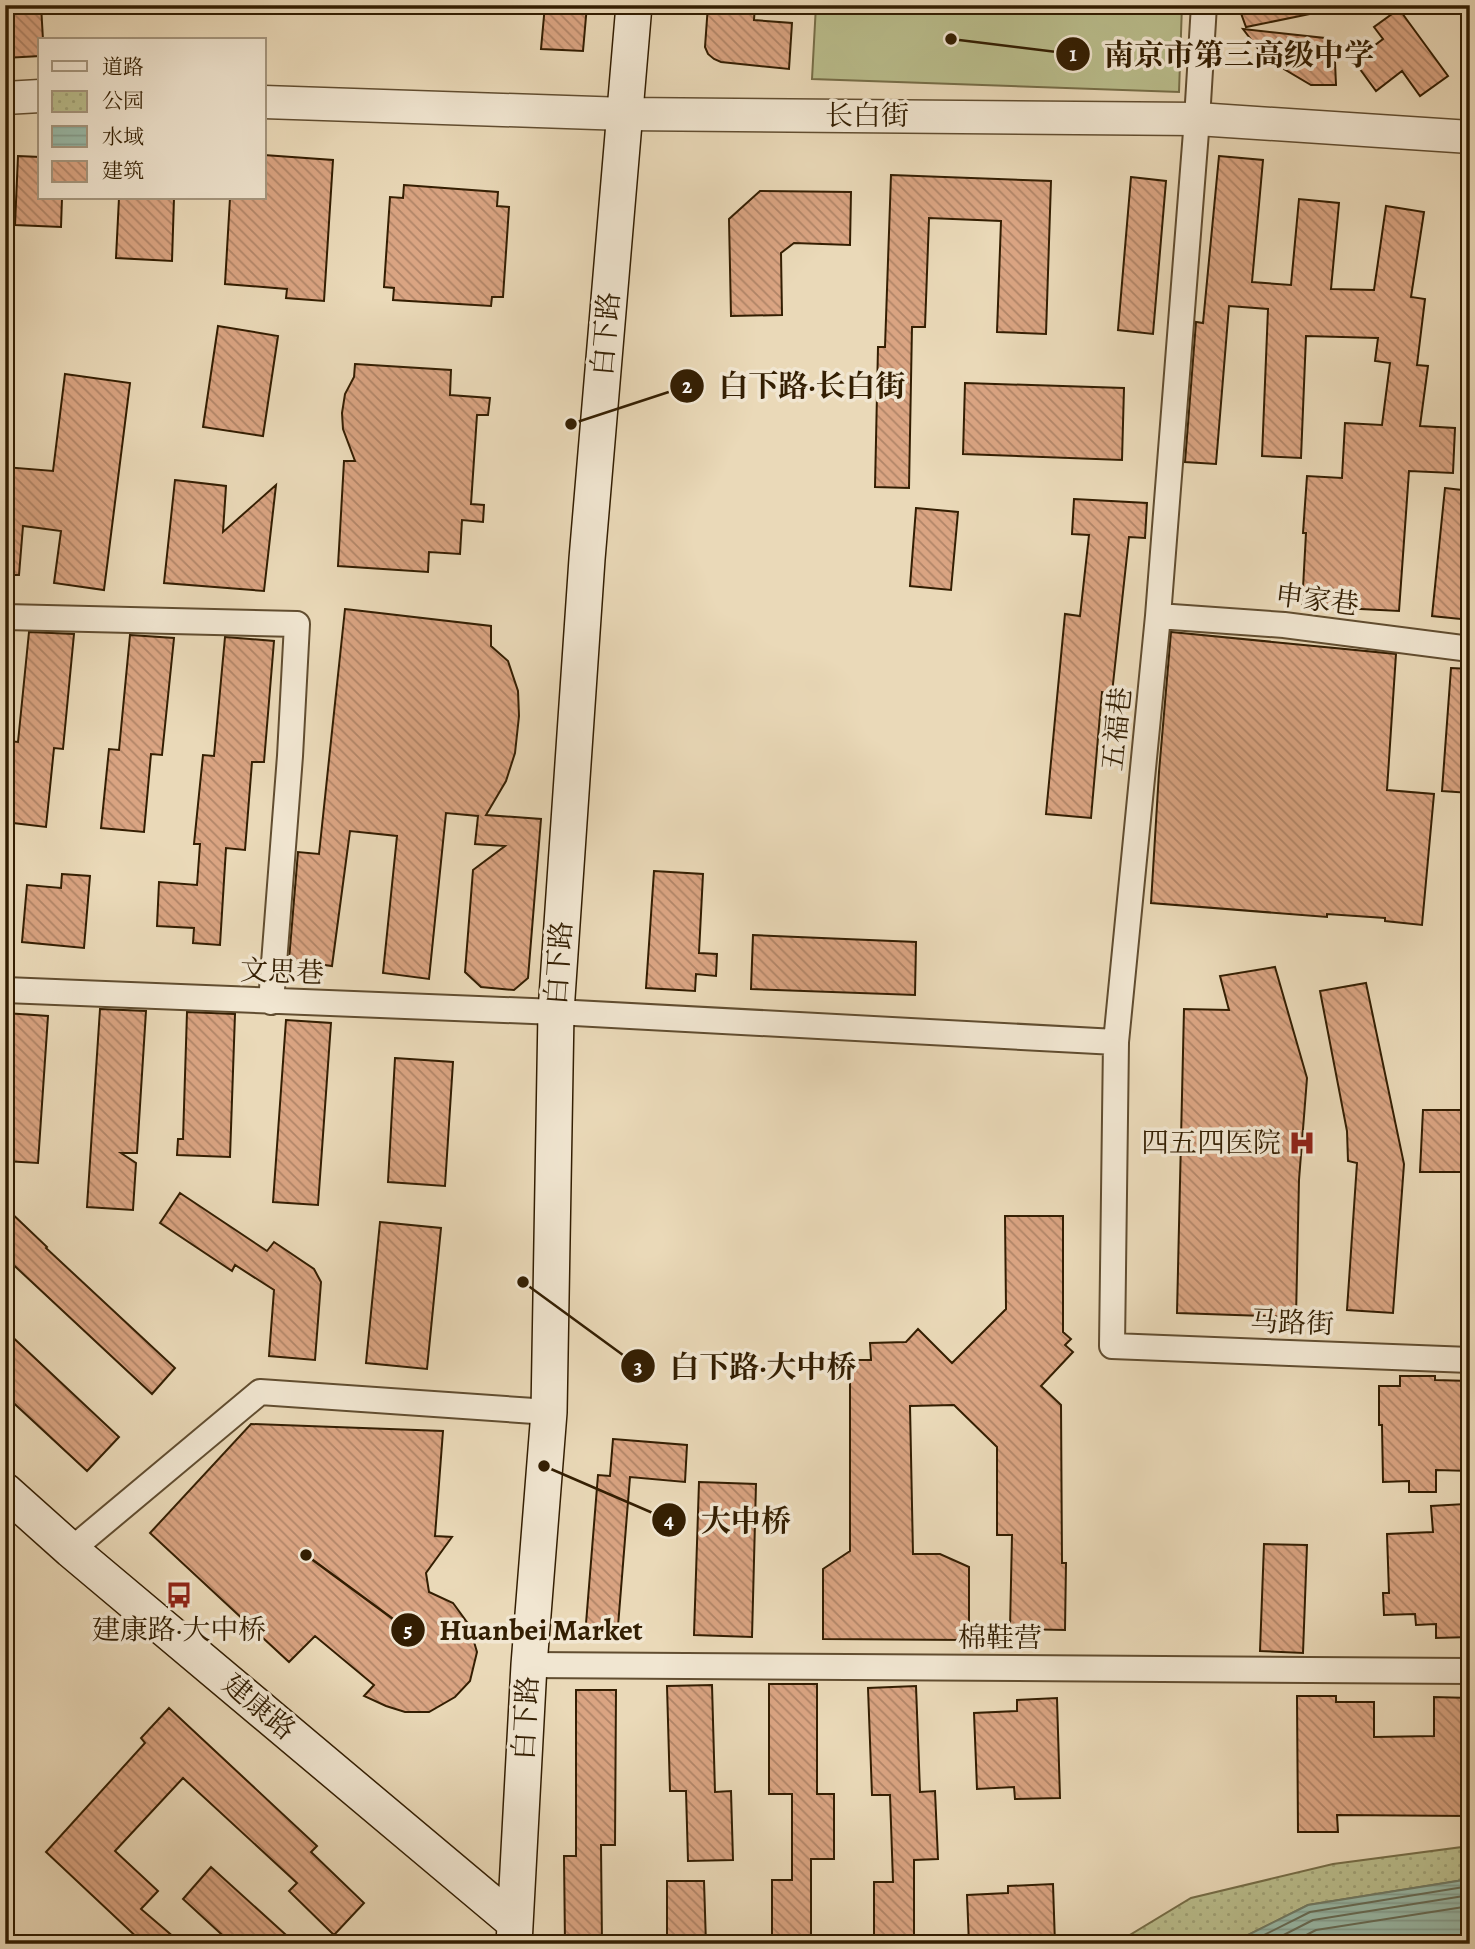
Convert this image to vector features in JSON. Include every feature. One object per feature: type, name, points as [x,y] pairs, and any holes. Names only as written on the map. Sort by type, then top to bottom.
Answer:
[{"type":"main road","name":"白下路","points":[[514,1933],[529,1665],[549,1412],[556,1012],[588,545],[634,5]]},
{"type":"main road","name":"建康路","points":[[5,1491],[514,1933]]},
{"type":"street","name":"五福巷","points":[[1112,1346],[1116,1042],[1158,616],[1204,5]]},
{"type":"street","points":[[5,97],[38,96]]},
{"type":"street","name":"长白街","points":[[266,102],[625,114],[1197,119],[1470,137]]},
{"type":"street","name":"申家巷","points":[[1158,616],[1284,625],[1470,649]]},
{"type":"street","points":[[5,617],[298,624],[271,1002]]},
{"type":"street","name":"文思巷","points":[[5,990],[556,1012],[1116,1042]]},
{"type":"street","name":"马路街","points":[[1112,1346],[1470,1360]]},
{"type":"street","points":[[71,1550],[260,1392],[549,1412]]},
{"type":"street","name":"棉鞋营","points":[[529,1665],[1470,1671]]},
{"type":"green space","points":[[816,5],[1182,5],[1179,92],[812,79]]},
{"type":"green space","points":[[1470,1846],[1470,1879],[1308,1905],[1230,1944],[1115,1944],[1191,1898],[1333,1864]]},
{"type":"water","points":[[1470,1879],[1470,1944],[1230,1944],[1308,1905]]},
{"type":"building","points":[[5,5],[41,5],[43,38],[38,38],[38,56],[5,58]]},
{"type":"building","points":[[545,5],[587,5],[583,51],[541,49]]},
{"type":"building","points":[[708,5],[755,5],[754,20],[792,23],[789,69],[714,59],[705,47]]},
{"type":"building","points":[[1238,5],[1309,5],[1310,14],[1246,27]]},
{"type":"building","points":[[1399,9],[1448,76],[1420,96],[1402,71],[1376,91],[1354,61],[1383,39],[1374,27]]},
{"type":"building","points":[[1243,29],[1334,39],[1336,85],[1311,85],[1272,62],[1262,54]]},
{"type":"building","points":[[266,155],[333,160],[324,301],[286,298],[287,289],[225,284],[230,200],[266,200]]},
{"type":"building","points":[[18,156],[38,157],[38,200],[62,200],[61,227],[15,225]]},
{"type":"building","points":[[1219,156],[1263,160],[1252,282],[1291,285],[1299,199],[1339,203],[1331,289],[1374,290],[1386,206],[1424,212],[1411,297],[1425,299],[1417,365],[1428,366],[1420,426],[1455,428],[1453,473],[1409,471],[1399,611],[1302,606],[1307,476],[1342,478],[1345,423],[1382,425],[1390,363],[1375,361],[1378,338],[1306,336],[1301,458],[1262,456],[1268,309],[1229,306],[1216,464],[1185,462],[1196,322],[1203,323]]},
{"type":"building","points":[[891,175],[1051,181],[1046,334],[997,332],[1001,221],[929,218],[925,327],[912,327],[909,488],[875,487],[878,347],[885,347]]},
{"type":"building","points":[[1131,177],[1166,181],[1153,334],[1118,330]]},
{"type":"building","points":[[404,185],[498,192],[497,206],[509,207],[503,297],[492,297],[491,306],[393,300],[394,288],[384,287],[390,197],[403,198]]},
{"type":"building","points":[[760,191],[851,192],[850,245],[794,243],[781,253],[782,315],[731,316],[729,219]]},
{"type":"building","points":[[119,200],[174,200],[172,261],[116,258]]},
{"type":"building","points":[[218,326],[278,336],[263,436],[203,427]]},
{"type":"building","points":[[355,364],[451,370],[450,395],[490,398],[488,415],[477,415],[471,504],[484,505],[483,522],[462,520],[460,554],[429,552],[428,572],[338,566],[344,461],[355,461],[343,429],[342,413],[345,394],[354,377]]},
{"type":"building","points":[[65,374],[130,383],[104,590],[54,583],[61,531],[23,526],[19,575],[5,575],[5,467],[53,471]]},
{"type":"building","points":[[965,383],[1124,388],[1122,460],[963,454]]},
{"type":"building","points":[[175,480],[226,486],[223,532],[276,485],[264,591],[164,583]]},
{"type":"building","points":[[1445,488],[1470,491],[1470,620],[1432,616]]},
{"type":"building","points":[[1074,499],[1147,503],[1145,538],[1129,537],[1112,693],[1102,692],[1091,818],[1046,814],[1065,614],[1080,616],[1089,535],[1072,534]]},
{"type":"building","points":[[916,508],[958,512],[951,590],[910,586]]},
{"type":"building","points":[[345,609],[491,626],[491,646],[508,661],[518,691],[519,716],[515,753],[506,781],[486,815],[541,819],[528,978],[514,990],[481,987],[465,972],[473,870],[505,846],[475,844],[478,816],[446,813],[429,979],[383,973],[397,836],[350,831],[332,966],[289,960],[298,852],[319,854]]},
{"type":"building","points":[[29,632],[74,634],[63,749],[54,748],[46,827],[5,822],[5,773],[9,741],[18,742]]},
{"type":"building","points":[[1171,632],[1396,654],[1387,790],[1434,794],[1422,925],[1385,921],[1385,918],[1327,914],[1327,917],[1151,903]]},
{"type":"building","points":[[130,635],[174,638],[162,755],[151,754],[144,832],[101,828],[109,749],[119,750]]},
{"type":"building","points":[[225,637],[274,641],[264,762],[252,762],[245,850],[226,848],[220,945],[193,943],[194,928],[157,926],[159,882],[197,885],[200,844],[194,844],[203,755],[214,756]]},
{"type":"building","points":[[1451,668],[1470,669],[1470,793],[1442,791]]},
{"type":"building","points":[[654,871],[703,874],[699,953],[717,954],[716,976],[696,974],[695,991],[646,988]]},
{"type":"building","points":[[62,874],[90,876],[84,948],[22,942],[27,885],[61,888]]},
{"type":"building","points":[[753,935],[916,942],[915,995],[751,989]]},
{"type":"building","points":[[1275,967],[1307,1078],[1299,1180],[1296,1317],[1177,1313],[1184,1009],[1229,1010],[1220,976]]},
{"type":"building","points":[[1366,983],[1404,1164],[1393,1313],[1347,1310],[1357,1163],[1348,1161],[1347,1131],[1320,991]]},
{"type":"building","points":[[100,1009],[146,1011],[137,1153],[121,1153],[136,1163],[133,1210],[87,1207]]},
{"type":"building","points":[[187,1012],[235,1014],[230,1157],[177,1155],[178,1139],[183,1139]]},
{"type":"building","points":[[5,1013],[48,1016],[38,1163],[5,1161]]},
{"type":"building","points":[[286,1020],[331,1023],[318,1205],[273,1202]]},
{"type":"building","points":[[395,1058],[453,1062],[445,1186],[388,1182]]},
{"type":"building","points":[[1423,1110],[1470,1110],[1470,1172],[1420,1172]]},
{"type":"building","points":[[180,1193],[267,1251],[274,1242],[314,1269],[321,1282],[315,1360],[269,1356],[274,1290],[235,1265],[232,1271],[160,1223]]},
{"type":"building","points":[[5,1207],[175,1368],[152,1394],[5,1257]]},
{"type":"building","points":[[1005,1216],[1063,1216],[1063,1332],[1071,1339],[1065,1345],[1073,1352],[1041,1386],[1061,1405],[1062,1563],[1066,1563],[1065,1630],[1010,1629],[1012,1535],[997,1535],[997,1447],[954,1405],[910,1406],[913,1554],[940,1554],[969,1567],[969,1640],[823,1639],[823,1569],[850,1551],[850,1360],[871,1360],[870,1343],[906,1342],[918,1329],[952,1363],[1006,1309]]},
{"type":"building","points":[[380,1222],[441,1228],[427,1369],[366,1363]]},
{"type":"building","points":[[5,1330],[119,1437],[87,1471],[5,1395]]},
{"type":"building","points":[[1400,1376],[1435,1376],[1435,1380],[1470,1381],[1470,1471],[1436,1470],[1436,1492],[1409,1492],[1409,1481],[1383,1482],[1379,1386],[1400,1386]]},
{"type":"building","points":[[251,1424],[443,1431],[435,1536],[452,1537],[426,1573],[429,1592],[453,1603],[469,1625],[477,1652],[470,1681],[455,1697],[429,1712],[405,1712],[386,1706],[364,1696],[374,1685],[315,1636],[289,1662],[150,1533]]},
{"type":"building","points":[[613,1439],[687,1445],[685,1482],[630,1477],[617,1639],[585,1636],[598,1475],[610,1476]]},
{"type":"building","points":[[699,1482],[756,1484],[752,1637],[694,1635]]},
{"type":"building","points":[[1465,1504],[1470,1565],[1470,1637],[1436,1638],[1436,1624],[1416,1625],[1415,1614],[1384,1615],[1383,1593],[1389,1593],[1387,1534],[1433,1532],[1431,1506]]},
{"type":"building","points":[[1264,1544],[1307,1545],[1303,1653],[1260,1651]]},
{"type":"building","points":[[769,1684],[817,1684],[817,1794],[834,1794],[834,1859],[811,1859],[811,1944],[772,1944],[772,1880],[792,1880],[792,1794],[769,1794]]},
{"type":"building","points":[[712,1685],[715,1792],[731,1791],[733,1860],[688,1861],[686,1791],[670,1791],[667,1686]]},
{"type":"building","points":[[916,1686],[920,1792],[935,1791],[938,1859],[914,1860],[914,1944],[874,1944],[874,1882],[893,1882],[890,1795],[872,1795],[868,1688]]},
{"type":"building","points":[[576,1690],[616,1690],[615,1845],[601,1845],[602,1944],[565,1944],[564,1856],[576,1856]]},
{"type":"building","points":[[1297,1696],[1336,1696],[1336,1702],[1374,1702],[1374,1737],[1434,1736],[1434,1697],[1470,1698],[1469,1816],[1337,1815],[1338,1832],[1298,1832]]},
{"type":"building","points":[[1057,1698],[1060,1798],[1015,1799],[1014,1787],[977,1789],[974,1713],[1017,1711],[1017,1700]]},
{"type":"building","points":[[169,1708],[317,1846],[311,1852],[364,1903],[334,1935],[289,1891],[297,1883],[183,1778],[115,1851],[158,1891],[141,1909],[182,1944],[144,1944],[46,1852],[145,1743],[141,1738]]},
{"type":"building","points":[[211,1867],[296,1944],[232,1944],[183,1899]]},
{"type":"building","points":[[667,1881],[704,1881],[706,1944],[667,1944]]},
{"type":"building","points":[[1053,1884],[1055,1944],[969,1944],[967,1895],[1008,1893],[1008,1886]]},
{"type":"place","name":"南京市第三高级中学","points":[[951,39]]},
{"type":"place","name":"白下路·长白街","points":[[571,424]]},
{"type":"place","name":"四五四医院","points":[[1302,1143]]},
{"type":"place","name":"白下路·大中桥","points":[[523,1282]]},
{"type":"place","name":"大中桥","points":[[544,1466]]},
{"type":"place","name":"Huanbei Market","points":[[306,1555]]},
{"type":"place","name":"建康路·大中桥","points":[[179,1595]]}]
